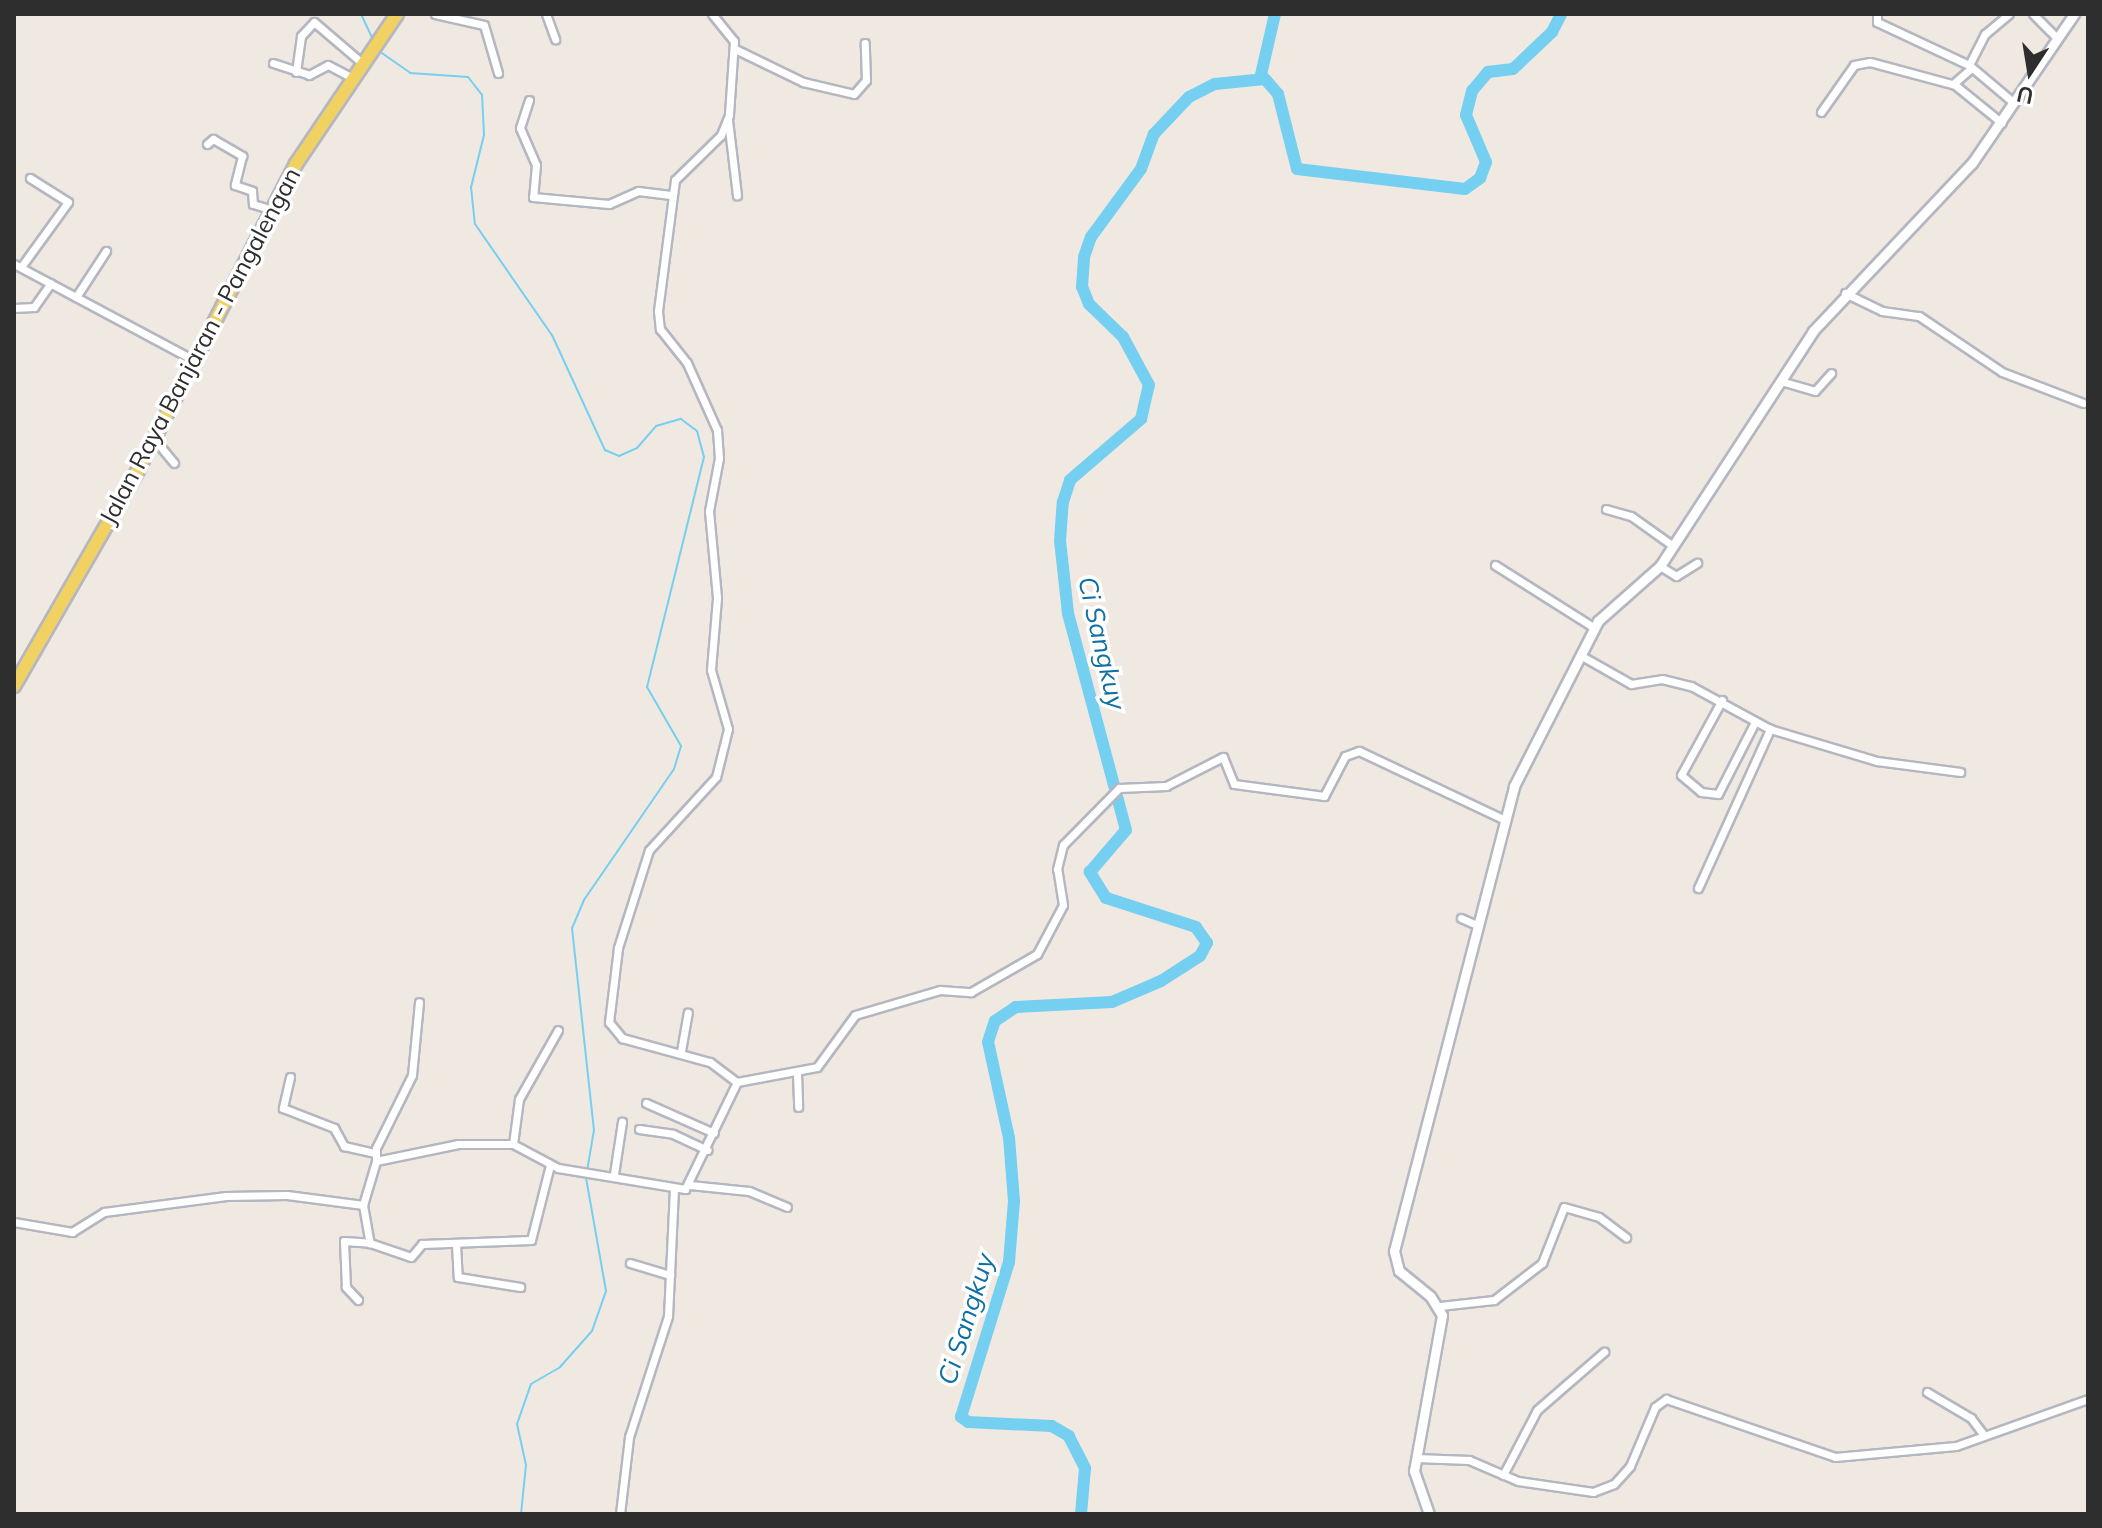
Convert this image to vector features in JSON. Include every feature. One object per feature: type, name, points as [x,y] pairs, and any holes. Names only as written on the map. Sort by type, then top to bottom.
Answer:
[{"type":"main road","name":"Jalan Raya Banjaran - Pangalengan","points":[[15,683],[154,439],[273,210],[351,77],[397,14]]},
{"type":"street","points":[[435,14],[484,25],[498,73]]},
{"type":"street","points":[[546,14],[555,39]]},
{"type":"street","points":[[712,14],[730,30],[735,49],[728,120],[737,195]]},
{"type":"street","points":[[1877,14],[1877,22],[1970,67],[2013,102]]},
{"type":"street","points":[[1953,84],[1970,67],[1985,34],[2009,14]]},
{"type":"street","points":[[2033,14],[2055,36]]},
{"type":"street","points":[[1429,1514],[1415,1479],[1416,1458],[1442,1325],[1440,1306],[1399,1271],[1394,1251],[1503,819],[1593,627],[1660,566],[1784,382],[1813,331],[1845,293],[1944,195],[2002,123],[2055,36],[2074,14]]},
{"type":"street","points":[[296,72],[301,36],[314,22],[362,62]]},
{"type":"street","points":[[735,49],[812,86],[854,94],[866,80],[865,43]]},
{"type":"street","points":[[1821,112],[1857,62],[1953,84],[2002,123]]},
{"type":"street","points":[[273,63],[309,75],[328,65],[351,77]]},
{"type":"street","points":[[529,100],[520,128],[536,165],[533,197],[609,204],[638,191],[671,195]]},
{"type":"street","points":[[728,120],[721,135],[677,175],[671,195],[658,318],[717,430],[709,511],[717,607],[711,670],[728,729],[716,777],[649,850],[618,948],[609,1022],[622,1038],[681,1051],[710,1062],[737,1082]]},
{"type":"street","points":[[207,144],[213,139],[242,156],[235,185],[252,191],[253,204],[273,210]]},
{"type":"street","points":[[30,178],[68,202],[18,266],[194,360]]},
{"type":"street","points":[[76,297],[106,251]]},
{"type":"street","points":[[14,308],[34,307],[51,283]]},
{"type":"street","points":[[1845,293],[1882,311],[1919,316],[2002,372],[2083,403]]},
{"type":"street","points":[[1784,382],[1815,391],[1831,373]]},
{"type":"street","points":[[154,439],[174,463]]},
{"type":"street","points":[[1606,509],[1631,516],[1673,546]]},
{"type":"street","points":[[1660,566],[1676,576],[1697,563]]},
{"type":"street","points":[[1495,565],[1593,627]]},
{"type":"street","points":[[1580,655],[1635,685],[1656,680],[1722,700],[1770,729],[1877,761],[1960,772]]},
{"type":"street","points":[[1722,700],[1681,775],[1701,792],[1718,794],[1755,722]]},
{"type":"street","points":[[1698,888],[1770,729]]},
{"type":"street","points":[[690,1185],[737,1082],[772,1071],[797,1073],[821,1064],[844,1025],[863,1011],[940,990],[971,992],[1037,954],[1063,905],[1057,869],[1063,845],[1101,800],[1119,788],[1166,786],[1223,757],[1240,786],[1324,796],[1345,756],[1359,751],[1503,819]]},
{"type":"street","points":[[1461,918],[1477,925]]},
{"type":"street","points":[[370,1243],[363,1205],[376,1157],[412,1075],[419,1002]]},
{"type":"street","points":[[681,1051],[688,1013]]},
{"type":"street","points":[[513,1144],[519,1099],[558,1030]]},
{"type":"street","points":[[797,1073],[798,1107]]},
{"type":"street","points":[[290,1077],[283,1108],[334,1128],[344,1146],[376,1157],[458,1144],[513,1144],[550,1165],[614,1174],[674,1189],[690,1185],[749,1191],[787,1207]]},
{"type":"street","points":[[646,1103],[714,1133]]},
{"type":"street","points":[[614,1174],[622,1122]]},
{"type":"street","points":[[639,1129],[673,1134],[707,1150]]},
{"type":"street","points":[[358,1300],[346,1287],[344,1241],[370,1243],[413,1257],[419,1244],[533,1239],[550,1165]]},
{"type":"street","points":[[620,1514],[629,1437],[668,1316],[674,1189]]},
{"type":"street","points":[[14,1222],[72,1232],[104,1212],[226,1196],[287,1195],[363,1205]]},
{"type":"street","points":[[1440,1306],[1494,1300],[1542,1263],[1564,1207],[1599,1217],[1626,1237]]},
{"type":"street","points":[[456,1244],[458,1277],[520,1287]]},
{"type":"street","points":[[630,1263],[670,1275]]},
{"type":"street","points":[[1503,1475],[1537,1410],[1604,1352]]},
{"type":"street","points":[[1927,1392],[1971,1418],[1984,1435]]},
{"type":"street","points":[[1416,1458],[1469,1460],[1503,1475],[1562,1490],[1606,1489],[1630,1466],[1655,1407],[1666,1399],[1835,1457],[1956,1446],[2088,1399]]},
{"type":"waterway","points":[[361,14],[374,42]]},
{"type":"waterway","points":[[1260,79],[1275,14]]},
{"type":"waterway","name":"Ci Sangkuy","points":[[1081,1514],[1085,1468],[1069,1436],[1052,1426],[968,1422],[961,1417],[1009,1262],[1014,1201],[1009,1138],[988,1042],[995,1021],[1016,1007],[1112,1002],[1161,981],[1200,956],[1207,943],[1196,927],[1106,898],[1090,872],[1126,830],[1068,613],[1060,541],[1063,502],[1070,480],[1141,419],[1149,385],[1123,337],[1089,304],[1082,287],[1084,257],[1091,237],[1141,169],[1154,134],[1189,97],[1215,84],[1265,79],[1278,94],[1297,169],[1465,189],[1480,178],[1486,162],[1466,115],[1472,91],[1488,72],[1513,69],[1552,32],[1561,14]]},
{"type":"waterway","points":[[379,51],[410,73],[468,77],[482,95],[484,135],[471,187],[475,224],[552,335],[605,450],[619,456],[637,448],[656,426],[681,419],[697,431],[704,457],[647,687],[681,746],[674,769],[584,900],[572,928],[594,1130],[587,1171]]},
{"type":"waterway","points":[[521,1514],[526,1465],[517,1424],[531,1384],[560,1367],[592,1331],[606,1291],[586,1177]]}]
